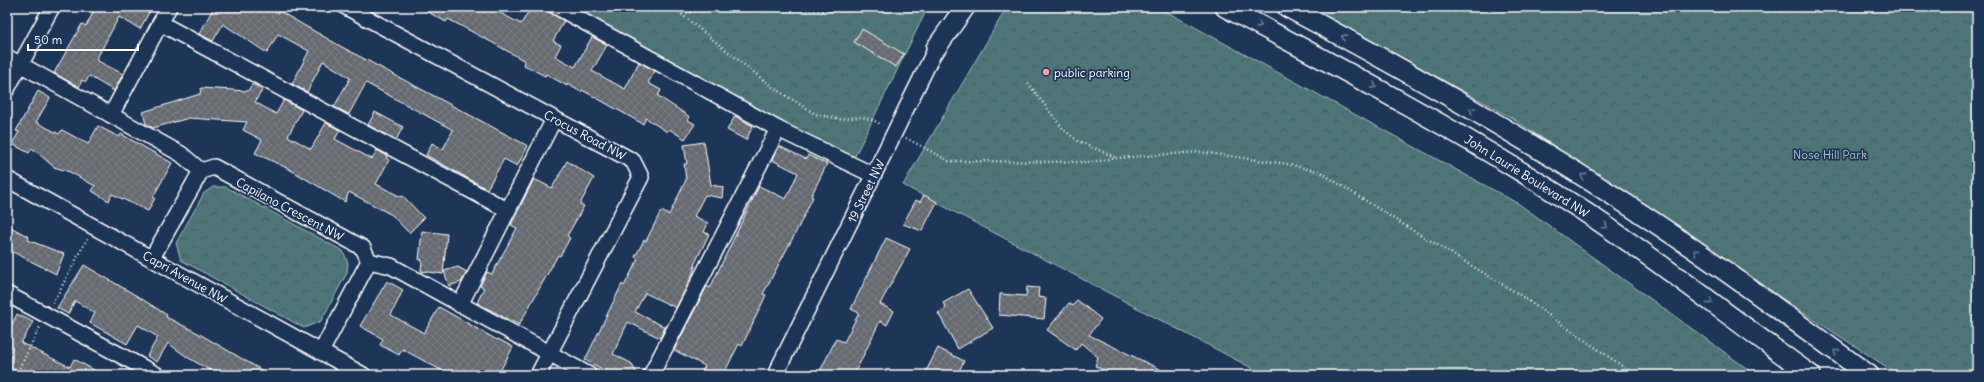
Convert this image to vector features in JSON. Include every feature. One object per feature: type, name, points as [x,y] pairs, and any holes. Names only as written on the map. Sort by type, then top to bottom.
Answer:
[{"type":"main road","points":[[936,48],[949,7]]},
{"type":"main road","points":[[936,48],[965,7]]},
{"type":"main road","name":"John Laurie Boulevard NW","points":[[1225,7],[1380,90],[1531,178],[1588,214],[1651,258],[1811,375]]},
{"type":"main road","points":[[1287,7],[1378,56],[1548,154],[1674,236],[1869,375]]},
{"type":"street","points":[[7,89],[52,7]]},
{"type":"street","points":[[111,115],[169,7]]},
{"type":"street","name":"Crocus Road NW","points":[[346,7],[633,161],[641,177],[538,375]]},
{"type":"street","points":[[557,7],[778,129],[873,175]]},
{"type":"street","name":"19 Street NW","points":[[775,375],[957,7]]},
{"type":"street","points":[[160,23],[507,210]]},
{"type":"street","points":[[7,57],[181,154],[201,171],[152,258]]},
{"type":"street","points":[[460,305],[554,119]]},
{"type":"street","points":[[651,375],[778,129]]},
{"type":"street","name":"Capilano Crescent NW","points":[[201,171],[214,168],[241,182],[363,248],[369,261]]},
{"type":"street","name":"Capri Avenue NW","points":[[7,179],[363,375]]},
{"type":"street","points":[[321,352],[369,261],[391,266],[589,375]]},
{"type":"street","points":[[7,294],[157,375]]},
{"type":"path","points":[[672,7],[771,86],[815,114],[840,119],[862,117],[873,120]]},
{"type":"path","points":[[681,13],[697,11],[796,9],[847,11]]},
{"type":"path","points":[[1028,83],[1063,129],[1078,141],[1117,158]]},
{"type":"path","points":[[908,139],[949,161],[1094,162],[1117,158],[1200,152],[1287,164],[1320,172],[1517,293],[1635,375]]},
{"type":"path","points":[[16,375],[94,226]]},
{"type":"green space","points":[[566,7],[928,7],[852,162]]},
{"type":"green space","points":[[1007,7],[1158,7],[1519,204],[1756,375],[1265,375],[903,185]]},
{"type":"green space","name":"Nose Hill Park","points":[[1310,7],[1977,7],[1977,375],[1899,375],[1512,118]]},
{"type":"green space","points":[[213,187],[226,187],[343,251],[348,263],[347,273],[321,321],[304,328],[181,260],[176,243],[204,193]]},
{"type":"building","points":[[96,7],[152,7],[140,29],[119,17],[96,60],[123,74],[114,91],[89,76],[86,82],[82,80],[79,87],[54,73],[82,24],[86,26]]},
{"type":"building","points":[[214,7],[272,7],[342,47],[528,146],[517,166],[504,159],[487,189],[426,155],[432,143],[443,149],[453,130],[366,83],[349,114],[334,107],[350,78],[323,61],[307,92],[292,84],[309,51],[278,34],[267,53],[223,24],[213,41],[199,34]]},
{"type":"building","points":[[419,7],[489,7],[521,24],[531,7],[541,7],[564,21],[553,41],[561,45],[555,56],[575,67],[592,37],[607,45],[592,71],[625,89],[639,62],[655,71],[648,83],[661,90],[658,96],[690,117],[688,120],[695,124],[685,139],[669,129],[667,132],[646,118],[643,124],[582,90],[581,92],[567,84],[567,86],[546,74],[545,76],[524,65],[525,61],[493,43],[448,19],[446,22]]},
{"type":"building","points":[[862,29],[904,54],[896,67],[854,42]]},
{"type":"building","points":[[252,84],[263,89],[255,102],[276,114],[284,100],[302,110],[288,136],[311,149],[326,123],[340,130],[335,139],[372,159],[377,150],[387,156],[386,158],[389,160],[376,184],[401,197],[403,196],[424,218],[409,233],[392,215],[349,192],[345,202],[289,169],[255,153],[262,140],[243,130],[247,122],[189,118],[153,128],[146,124],[143,112],[200,94],[201,88],[248,91]]},
{"type":"building","points":[[38,91],[50,98],[36,122],[59,134],[62,130],[88,144],[98,126],[119,137],[121,134],[172,163],[153,197],[155,198],[148,211],[112,194],[109,201],[92,191],[95,186],[70,172],[54,167],[32,148],[29,153],[12,144],[19,132],[16,131]]},
{"type":"building","points":[[375,112],[403,127],[396,140],[368,125]]},
{"type":"building","points":[[735,116],[753,126],[746,140],[727,130]]},
{"type":"building","points":[[704,142],[711,185],[723,187],[722,198],[705,195],[694,216],[708,223],[704,232],[709,234],[694,265],[691,278],[676,308],[645,293],[635,312],[665,327],[660,338],[628,322],[613,354],[631,363],[638,375],[614,375],[585,360],[622,284],[624,286],[638,259],[635,257],[644,240],[646,241],[661,211],[669,215],[686,180],[684,164],[687,164],[684,145]]},
{"type":"building","points":[[779,146],[806,159],[808,155],[827,164],[811,196],[813,197],[797,230],[763,294],[766,295],[742,346],[739,344],[723,375],[700,375],[705,366],[674,350],[707,286],[710,288],[759,186],[786,199],[798,173],[772,160]]},
{"type":"building","points":[[567,161],[594,178],[580,204],[584,206],[567,236],[570,238],[560,256],[558,255],[519,325],[477,303],[484,288],[480,286],[487,272],[492,274],[517,228],[511,225],[534,179],[552,188]]},
{"type":"building","points":[[924,195],[937,202],[922,231],[903,224],[916,200],[920,202]]},
{"type":"building","points":[[7,225],[29,237],[28,240],[64,254],[56,274],[7,249]]},
{"type":"building","points":[[422,231],[447,234],[443,274],[421,271],[422,260],[419,260]]},
{"type":"building","points":[[886,238],[910,249],[880,304],[894,311],[887,325],[880,321],[854,375],[818,375],[836,339],[844,342],[859,313],[851,309]]},
{"type":"building","points":[[84,265],[167,315],[166,317],[196,332],[270,375],[218,375],[187,357],[168,343],[157,362],[147,356],[158,337],[138,325],[127,344],[90,323],[95,313],[75,301],[68,314],[57,308]]},
{"type":"building","points":[[458,267],[467,272],[461,282],[449,286],[444,271]]},
{"type":"building","points":[[387,281],[403,290],[391,315],[424,333],[439,307],[497,340],[498,339],[513,347],[498,375],[450,375],[402,349],[399,355],[380,345],[383,339],[360,326]]},
{"type":"building","points":[[1027,287],[1039,288],[1038,297],[1046,298],[1044,319],[999,315],[1000,294],[1026,296]]},
{"type":"building","points":[[968,289],[993,328],[958,349],[938,313],[946,308],[943,303]]},
{"type":"building","points":[[1077,300],[1101,319],[1089,335],[1172,375],[1115,375],[1095,366],[1098,357],[1081,343],[1076,350],[1047,330],[1069,303],[1073,306]]},
{"type":"building","points":[[17,314],[33,322],[21,343],[70,367],[74,359],[103,375],[26,375],[7,366],[7,335]]},
{"type":"building","points":[[938,348],[964,361],[957,375],[924,375]]},
{"type":"place","name":"public parking","points":[[1046,72]]}]
